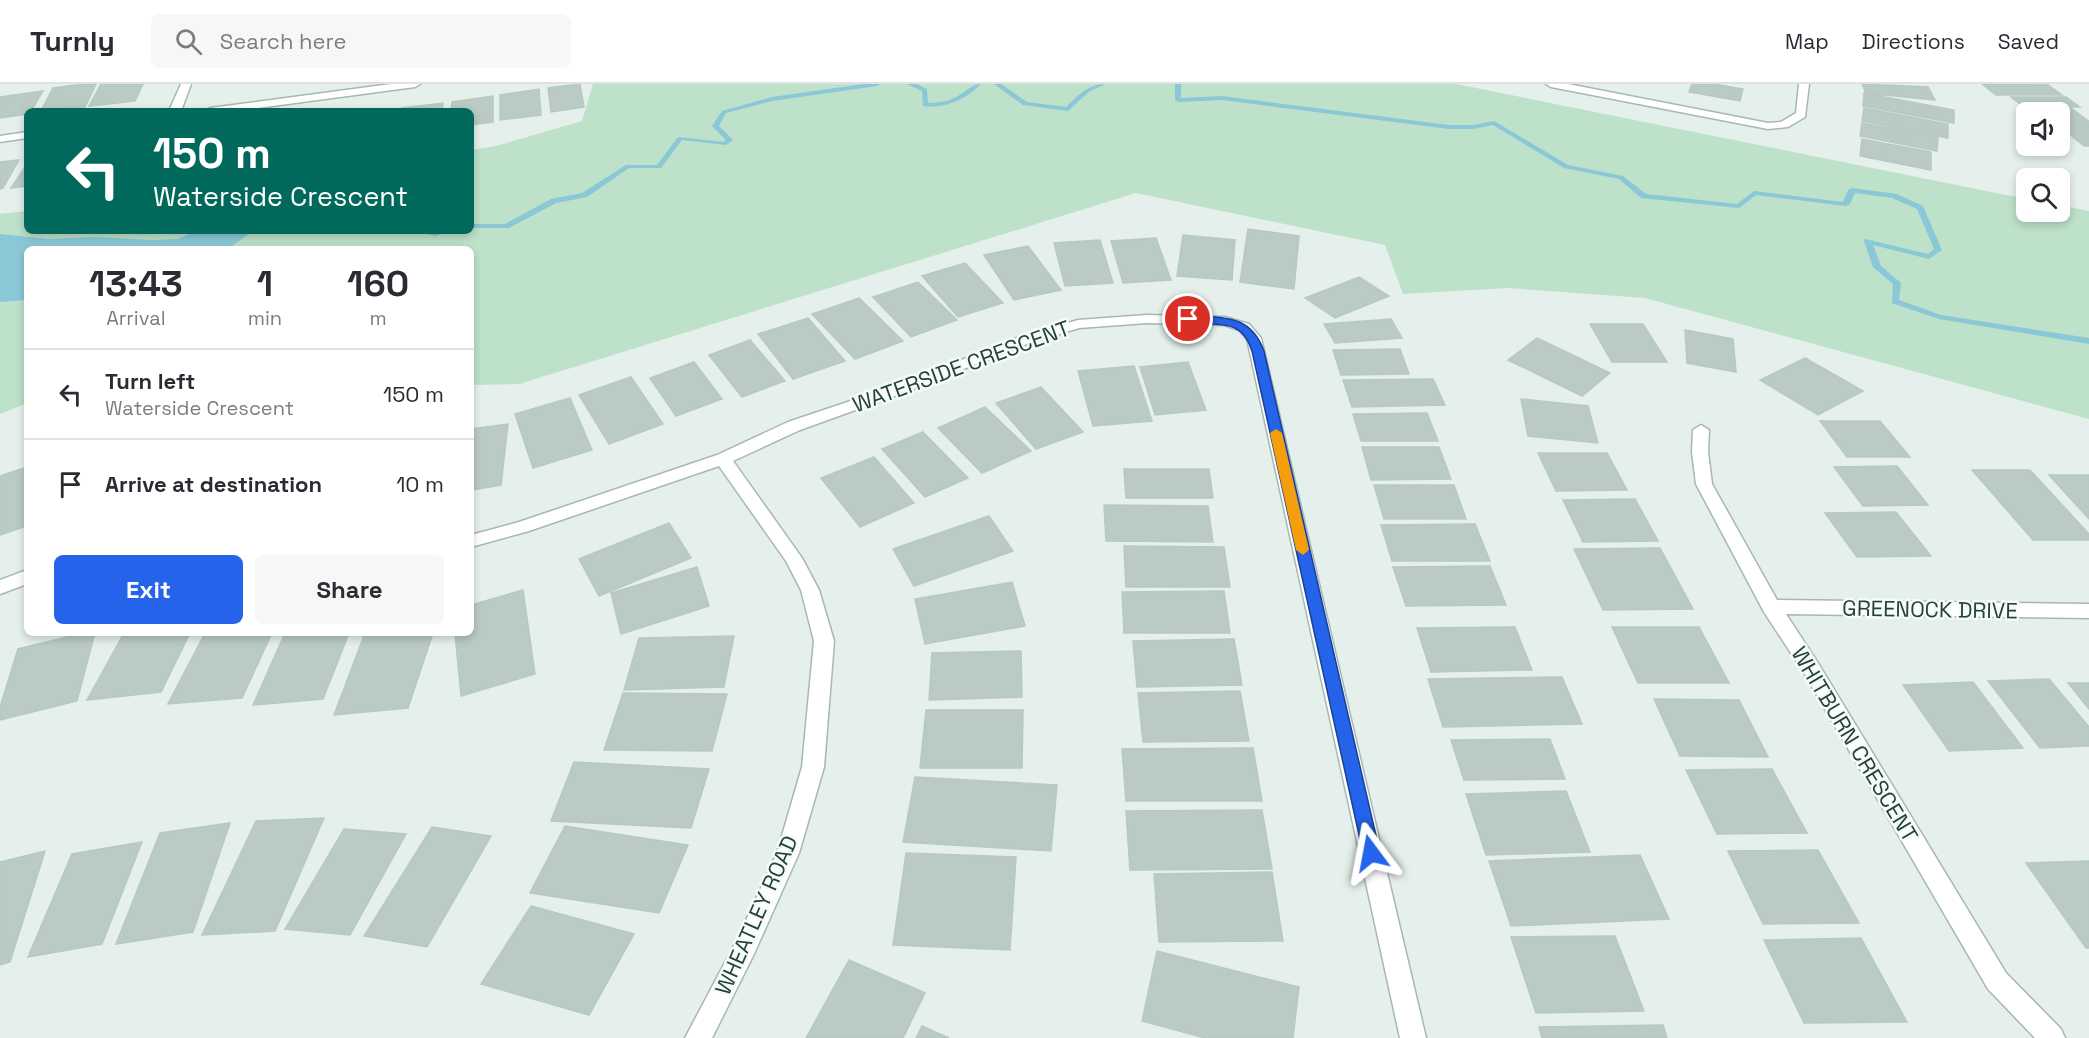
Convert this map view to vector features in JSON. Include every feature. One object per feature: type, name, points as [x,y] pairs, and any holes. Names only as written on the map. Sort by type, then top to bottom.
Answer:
[{"type":"street","points":[[177,108],[186,84]]},
{"type":"street","points":[[233,108],[415,84]]},
{"type":"street","points":[[1551,84],[1768,126],[1784,125],[1801,116],[1804,84]]},
{"type":"street","points":[[0,139],[24,135]]},
{"type":"street","name":"WATERSIDE CRESCENT","points":[[474,540],[723,459],[794,426],[903,388],[1022,341],[1078,324],[1188,319],[1225,321],[1244,327],[1254,338],[1258,351],[1413,1038]]},
{"type":"street","name":"WHITBURN CRESCENT","points":[[1701,430],[1700,452],[1704,484],[1771,607],[1811,668],[1997,981],[2052,1038]]},
{"type":"street","name":"WHEATLEY ROAD","points":[[698,1038],[746,946],[788,853],[813,767],[824,641],[810,590],[793,558],[723,459]]},
{"type":"street","points":[[0,587],[24,578]]},
{"type":"street","name":"GREENOCK DRIVE","points":[[1771,607],[2089,611]]},
{"type":"green space","points":[[593,84],[1456,84],[2016,197],[2016,222],[2070,222],[2070,207],[2089,211],[2089,419],[1645,298],[1508,288],[1403,294],[1385,245],[1136,193],[519,384],[474,385],[474,246],[24,246],[24,404],[0,414],[0,214],[24,211],[24,234],[474,234],[474,150],[496,146],[582,121]]},
{"type":"water","points":[[0,234],[48,239],[94,237],[178,239],[189,234],[249,234],[232,246],[24,246],[24,300],[0,302]]},
{"type":"building","points":[[96,84],[85,107],[43,108],[53,88]]},
{"type":"building","points":[[101,84],[143,84],[135,101],[89,106]]},
{"type":"building","points":[[580,84],[584,107],[551,112],[548,88]]},
{"type":"building","points":[[1692,84],[1714,84],[1743,89],[1740,101],[1689,92]]},
{"type":"building","points":[[1862,84],[1928,87],[1935,100],[1866,93]]},
{"type":"building","points":[[1982,84],[2048,85],[2062,95],[1996,95]]},
{"type":"building","points":[[539,89],[541,115],[500,120],[500,95]]},
{"type":"building","points":[[43,91],[33,108],[24,108],[24,114],[0,118],[0,97]]},
{"type":"building","points":[[1864,93],[1954,110],[1954,123],[1863,106]]},
{"type":"building","points":[[493,96],[493,122],[474,125],[474,108],[451,108],[452,102]]},
{"type":"building","points":[[2011,97],[2066,97],[2080,107],[2070,107],[2070,102],[2018,102]]},
{"type":"building","points":[[443,103],[442,108],[402,108]]},
{"type":"building","points":[[1864,108],[1948,124],[1948,138],[1862,121]]},
{"type":"building","points":[[2070,108],[2071,108],[2087,120],[2070,120]]},
{"type":"building","points":[[2070,121],[2089,121],[2089,132],[2070,132]]},
{"type":"building","points":[[1862,123],[1938,137],[1937,151],[1860,136]]},
{"type":"building","points":[[2070,133],[2089,133],[2089,146],[2084,146]]},
{"type":"building","points":[[1862,139],[1931,152],[1931,170],[1860,156]]},
{"type":"building","points":[[19,160],[3,188],[0,189],[0,162]]},
{"type":"building","points":[[24,168],[24,186],[11,188]]},
{"type":"building","points":[[1248,229],[1299,236],[1294,289],[1240,282]]},
{"type":"building","points":[[1183,235],[1235,240],[1232,280],[1177,276]]},
{"type":"building","points":[[1156,238],[1171,280],[1123,283],[1111,241]]},
{"type":"building","points":[[1100,240],[1113,283],[1065,286],[1054,243]]},
{"type":"building","points":[[1028,246],[1061,290],[1014,300],[984,255]]},
{"type":"building","points":[[965,263],[1003,303],[958,317],[922,276]]},
{"type":"building","points":[[1359,277],[1389,296],[1335,318],[1305,298]]},
{"type":"building","points":[[918,282],[957,320],[911,337],[873,297]]},
{"type":"building","points":[[859,298],[903,341],[855,359],[812,314]]},
{"type":"building","points":[[808,318],[845,361],[793,379],[758,334]]},
{"type":"building","points":[[1391,319],[1402,338],[1335,343],[1324,324]]},
{"type":"building","points":[[1590,324],[1643,324],[1667,362],[1612,362]]},
{"type":"building","points":[[1685,330],[1733,339],[1736,372],[1687,363]]},
{"type":"building","points":[[1537,338],[1610,373],[1582,396],[1508,360]]},
{"type":"building","points":[[750,340],[785,381],[742,397],[709,355]]},
{"type":"building","points":[[1400,349],[1409,374],[1341,375],[1333,350]]},
{"type":"building","points":[[1805,358],[1863,391],[1818,415],[1760,380]]},
{"type":"building","points":[[694,362],[722,399],[676,416],[650,378]]},
{"type":"building","points":[[1188,362],[1206,410],[1155,415],[1140,367]]},
{"type":"building","points":[[1134,366],[1152,421],[1093,426],[1078,371]]},
{"type":"building","points":[[631,377],[663,424],[609,444],[579,395]]},
{"type":"building","points":[[1433,379],[1445,405],[1352,407],[1343,380]]},
{"type":"building","points":[[1041,387],[1083,432],[1036,449],[996,403]]},
{"type":"building","points":[[570,398],[592,450],[533,468],[515,414]]},
{"type":"building","points":[[1521,399],[1588,406],[1598,443],[1528,436]]},
{"type":"building","points":[[985,407],[1031,451],[982,473],[938,428]]},
{"type":"building","points":[[1427,413],[1438,441],[1361,441],[1353,414]]},
{"type":"building","points":[[1820,421],[1880,421],[1910,457],[1847,457]]},
{"type":"building","points":[[508,424],[501,485],[474,490],[474,429]]},
{"type":"building","points":[[923,432],[968,478],[925,497],[882,449]]},
{"type":"building","points":[[1362,447],[1439,447],[1451,479],[1371,480]]},
{"type":"building","points":[[1538,453],[1607,453],[1627,490],[1556,491]]},
{"type":"building","points":[[874,457],[914,503],[860,527],[821,478]]},
{"type":"building","points":[[1897,466],[1928,505],[1863,506],[1834,467]]},
{"type":"building","points":[[24,468],[24,527],[0,535],[0,476]]},
{"type":"building","points":[[1124,469],[1209,469],[1213,498],[1126,498]]},
{"type":"building","points":[[1972,470],[2030,470],[2089,534],[2089,540],[2033,540]]},
{"type":"building","points":[[2049,475],[2089,475],[2089,519]]},
{"type":"building","points":[[1374,485],[1454,485],[1466,519],[1384,519]]},
{"type":"building","points":[[1635,499],[1658,541],[1583,542],[1563,500]]},
{"type":"building","points":[[1104,505],[1208,506],[1213,542],[1106,541]]},
{"type":"building","points":[[1896,512],[1931,556],[1857,557],[1825,513]]},
{"type":"building","points":[[989,516],[1013,551],[914,586],[893,549]]},
{"type":"building","points":[[669,523],[691,558],[599,596],[579,559]]},
{"type":"building","points":[[1475,524],[1490,561],[1392,561],[1381,525]]},
{"type":"building","points":[[1124,546],[1224,547],[1230,587],[1126,587]]},
{"type":"building","points":[[1660,548],[1693,609],[1603,610],[1574,549]]},
{"type":"building","points":[[1490,566],[1506,605],[1406,606],[1393,567]]},
{"type":"building","points":[[697,567],[709,606],[621,634],[611,593]]},
{"type":"building","points":[[1012,582],[1025,626],[925,644],[915,599]]},
{"type":"building","points":[[523,590],[535,674],[461,696],[455,636],[474,636],[474,604]]},
{"type":"building","points":[[1224,591],[1230,633],[1124,633],[1122,592]]},
{"type":"building","points":[[1515,627],[1532,670],[1431,672],[1417,628]]},
{"type":"building","points":[[1612,627],[1699,627],[1729,683],[1638,683]]},
{"type":"building","points":[[71,636],[94,636],[77,701],[0,720],[0,707],[18,649]]},
{"type":"building","points":[[122,636],[189,636],[161,692],[87,700]]},
{"type":"building","points":[[203,636],[271,636],[242,698],[168,704]]},
{"type":"building","points":[[284,636],[348,636],[323,699],[253,705]]},
{"type":"building","points":[[364,636],[432,636],[408,708],[334,715]]},
{"type":"building","points":[[734,636],[724,687],[624,690],[639,638]]},
{"type":"building","points":[[1234,639],[1242,685],[1137,687],[1133,641]]},
{"type":"building","points":[[1021,651],[1022,697],[929,700],[932,653]]},
{"type":"building","points":[[1562,677],[1582,724],[1443,727],[1428,679]]},
{"type":"building","points":[[2049,679],[2089,727],[2089,746],[2040,748],[1988,681]]},
{"type":"building","points":[[1973,682],[2023,748],[1949,751],[1903,685]]},
{"type":"building","points":[[2068,683],[2089,683],[2089,709]]},
{"type":"building","points":[[1240,691],[1249,741],[1143,742],[1138,693]]},
{"type":"building","points":[[623,693],[727,694],[712,751],[604,750]]},
{"type":"building","points":[[1654,699],[1739,700],[1768,757],[1680,756]]},
{"type":"building","points":[[926,710],[1023,710],[1022,768],[920,768]]},
{"type":"building","points":[[1550,739],[1565,779],[1464,780],[1451,740]]},
{"type":"building","points":[[1253,748],[1262,801],[1126,801],[1122,749]]},
{"type":"building","points":[[574,762],[709,769],[691,828],[551,821]]},
{"type":"building","points":[[1772,769],[1807,833],[1717,834],[1686,770]]},
{"type":"building","points":[[915,777],[1057,785],[1051,851],[903,842]]},
{"type":"building","points":[[1566,791],[1590,852],[1486,855],[1466,794]]},
{"type":"building","points":[[1262,810],[1272,869],[1130,870],[1126,811]]},
{"type":"building","points":[[324,818],[275,931],[202,935],[256,821]]},
{"type":"building","points":[[230,823],[193,932],[116,944],[160,833]]},
{"type":"building","points":[[565,826],[688,845],[659,913],[530,893]]},
{"type":"building","points":[[432,827],[491,836],[427,947],[364,936]]},
{"type":"building","points":[[344,829],[406,834],[350,935],[285,929]]},
{"type":"building","points":[[142,842],[102,944],[28,957],[72,854]]},
{"type":"building","points":[[1818,850],[1859,923],[1763,924],[1728,851]]},
{"type":"building","points":[[45,851],[10,962],[0,965],[0,862]]},
{"type":"building","points":[[906,853],[1016,857],[1010,950],[893,945]]},
{"type":"building","points":[[1640,855],[1669,919],[1511,926],[1489,861]]},
{"type":"building","points":[[2089,861],[2089,948],[2086,948],[2026,863]]},
{"type":"building","points":[[1272,872],[1283,941],[1159,942],[1154,874]]},
{"type":"building","points":[[531,906],[634,934],[589,1015],[481,984]]},
{"type":"building","points":[[1615,936],[1644,1011],[1536,1013],[1511,937]]},
{"type":"building","points":[[1861,938],[1907,1022],[1804,1023],[1764,940]]},
{"type":"building","points":[[1157,951],[1299,987],[1293,1038],[1205,1038],[1142,1021]]},
{"type":"building","points":[[849,960],[925,993],[903,1038],[806,1038]]},
{"type":"building","points":[[1663,1025],[1667,1038],[1542,1038],[1539,1027]]},
{"type":"building","points":[[922,1026],[949,1038],[916,1038]]},
{"type":"waterway","points":[[474,226],[506,226],[554,201],[584,195],[628,166],[659,167],[680,138],[724,144],[730,140],[715,126],[724,112],[772,99],[877,84]]},
{"type":"waterway","points":[[910,84],[925,90],[925,105],[940,105],[954,100],[978,84]]},
{"type":"waterway","points":[[997,84],[1025,104],[1068,109],[1088,90],[1103,84]]},
{"type":"waterway","points":[[1178,84],[1178,100],[1222,98],[1449,127],[1473,127],[1494,123],[1566,167],[1621,177],[1644,196],[1739,206],[1754,193],[1846,204],[1852,190],[1894,196],[1920,208],[1938,250],[1929,257],[1868,241],[1877,267],[1897,283],[1895,301],[1939,317],[2089,341]]},
{"type":"slow traffic","points":[[1276,433],[1303,550]]},
{"type":"route","points":[[1188,319],[1225,321],[1244,327],[1254,338],[1371,853]]}]
